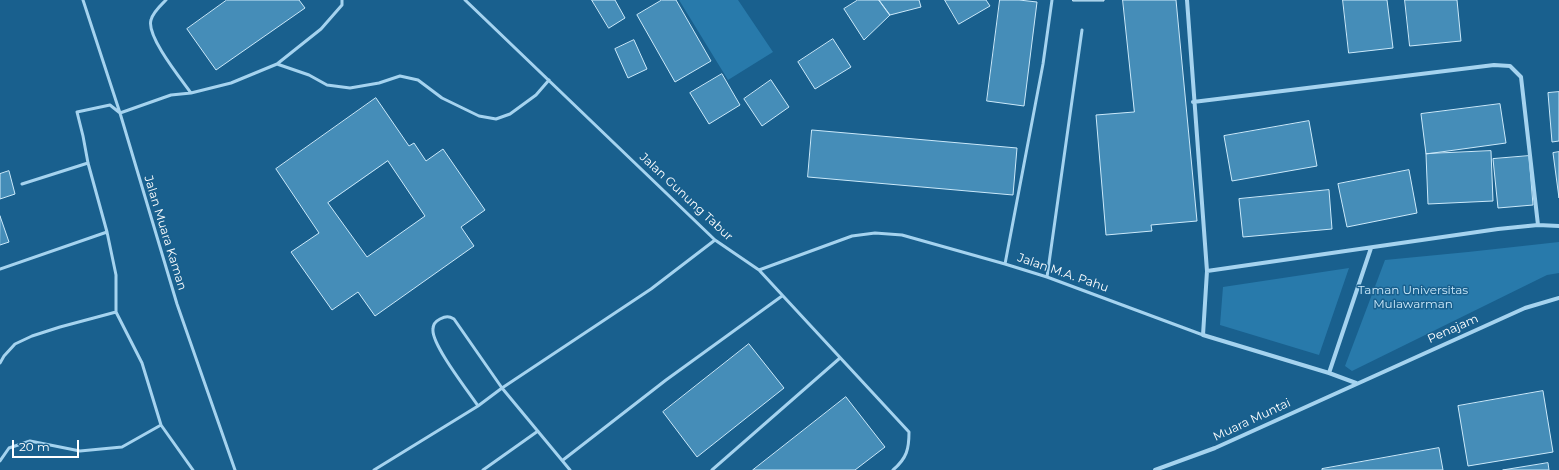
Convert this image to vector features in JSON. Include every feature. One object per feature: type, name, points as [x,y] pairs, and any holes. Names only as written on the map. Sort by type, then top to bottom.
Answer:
[{"type":"street","points":[[1187,0],[1193,102],[1207,271],[1203,335]]},
{"type":"street","points":[[1193,102],[1494,65],[1510,66],[1521,77],[1538,225]]},
{"type":"street","points":[[1207,271],[1498,229],[1538,225],[1559,226]]},
{"type":"street","points":[[1329,373],[1371,248]]},
{"type":"street","name":"Penajam","points":[[1356,383],[1525,308],[1559,298]]},
{"type":"street","name":"Jalan M.A. Pahu","points":[[1203,335],[1329,373],[1356,383]]},
{"type":"street","name":"Muara Muntai","points":[[1155,470],[1216,448],[1356,383]]},
{"type":"lane","name":"Jalan Muara Kaman","points":[[83,0],[120,113],[177,304],[236,470]]},
{"type":"lane","points":[[166,0],[150,20],[151,29],[154,40],[191,93]]},
{"type":"lane","points":[[193,470],[161,425],[142,363],[116,312],[116,275],[107,232],[88,163],[77,112],[110,105],[120,113],[171,95],[191,93],[231,83],[277,64],[321,29],[342,4],[342,0]]},
{"type":"lane","name":"Jalan Gunung Tabur","points":[[465,0],[715,240],[759,270],[909,432],[909,448],[900,464],[893,470]]},
{"type":"lane","points":[[1005,264],[1043,64],[1052,0]]},
{"type":"lane","points":[[1048,277],[1082,30]]},
{"type":"lane","points":[[277,64],[309,75],[327,85],[350,88],[379,83],[400,76],[418,80],[442,98],[479,116],[496,119],[510,114],[536,95],[549,80]]},
{"type":"lane","points":[[22,184],[88,163]]},
{"type":"lane","points":[[0,269],[107,232]]},
{"type":"lane","name":"Jalan M.A. Pahu","points":[[759,270],[852,236],[875,233],[902,235],[1048,277],[1203,335]]},
{"type":"lane","points":[[374,470],[478,406],[502,388],[651,290],[715,240]]},
{"type":"lane","points":[[563,460],[666,380],[782,296]]},
{"type":"lane","points":[[0,363],[15,344],[32,336],[60,326],[116,312]]},
{"type":"lane","points":[[478,406],[444,356],[434,338],[434,324],[449,316],[454,319],[502,388],[570,470]]},
{"type":"lane","points":[[712,470],[840,358]]},
{"type":"lane","points":[[0,462],[9,448],[30,441],[80,451],[122,447],[161,425]]},
{"type":"lane","points":[[483,470],[538,430]]},
{"type":"green space","points":[[679,0],[738,0],[773,52],[728,80]]},
{"type":"green space","name":"Taman Universitas Mulawarman","points":[[1559,242],[1559,273],[1547,275],[1352,371],[1345,366],[1385,260]]},
{"type":"green space","name":"Taman Universitas Mulawarman","points":[[1349,268],[1319,355],[1220,325],[1223,287]]},
{"type":"building","points":[[227,0],[299,0],[305,8],[216,70],[187,29]]},
{"type":"building","points":[[592,0],[615,0],[625,18],[609,28]]},
{"type":"building","points":[[662,0],[676,0],[711,61],[675,82],[637,15]]},
{"type":"building","points":[[858,0],[879,0],[890,15],[864,40],[844,9]]},
{"type":"building","points":[[879,0],[919,0],[921,7],[890,15]]},
{"type":"building","points":[[945,0],[986,0],[990,6],[959,24]]},
{"type":"building","points":[[1000,0],[1037,2],[1024,106],[987,101]]},
{"type":"building","points":[[1104,0],[1104,1],[1073,1]]},
{"type":"building","points":[[1123,0],[1176,0],[1197,221],[1151,225],[1152,231],[1106,235],[1096,115],[1134,112]]},
{"type":"building","points":[[1343,0],[1387,0],[1393,48],[1349,53]]},
{"type":"building","points":[[1405,0],[1457,0],[1461,41],[1410,46]]},
{"type":"building","points":[[833,39],[851,67],[815,89],[798,62]]},
{"type":"building","points":[[634,40],[647,69],[628,78],[615,49]]},
{"type":"building","points":[[722,74],[740,105],[709,124],[690,93]]},
{"type":"building","points":[[771,80],[789,107],[762,126],[744,99]]},
{"type":"building","points":[[1559,92],[1559,141],[1552,142],[1548,93]]},
{"type":"building","points":[[376,98],[409,146],[414,143],[426,161],[443,149],[485,210],[461,227],[474,246],[375,316],[358,292],[332,310],[291,252],[319,233],[276,169]],"holes":[[[388,161],[425,216],[367,257],[328,203]]]},
{"type":"building","points":[[1500,104],[1506,143],[1426,154],[1421,114]]},
{"type":"building","points":[[1309,121],[1317,166],[1232,181],[1224,136]]},
{"type":"building","points":[[812,130],[1017,148],[1013,195],[808,177]]},
{"type":"building","points":[[1491,151],[1493,201],[1428,204],[1426,154]]},
{"type":"building","points":[[1559,152],[1559,198],[1553,153]]},
{"type":"building","points":[[1529,156],[1533,205],[1498,208],[1493,159]]},
{"type":"building","points":[[1409,170],[1417,213],[1347,227],[1338,184]]},
{"type":"building","points":[[9,171],[15,194],[0,199],[0,174]]},
{"type":"building","points":[[1329,190],[1332,229],[1243,237],[1239,199]]},
{"type":"building","points":[[0,216],[9,242],[0,245]]},
{"type":"building","points":[[749,344],[784,388],[697,457],[663,412]]},
{"type":"building","points":[[1543,391],[1553,452],[1468,466],[1458,406]]},
{"type":"building","points":[[846,397],[885,447],[855,470],[753,470]]},
{"type":"building","points":[[1439,448],[1443,470],[1322,470],[1322,469]]},
{"type":"building","points":[[1548,463],[1549,470],[1503,470]]}]
